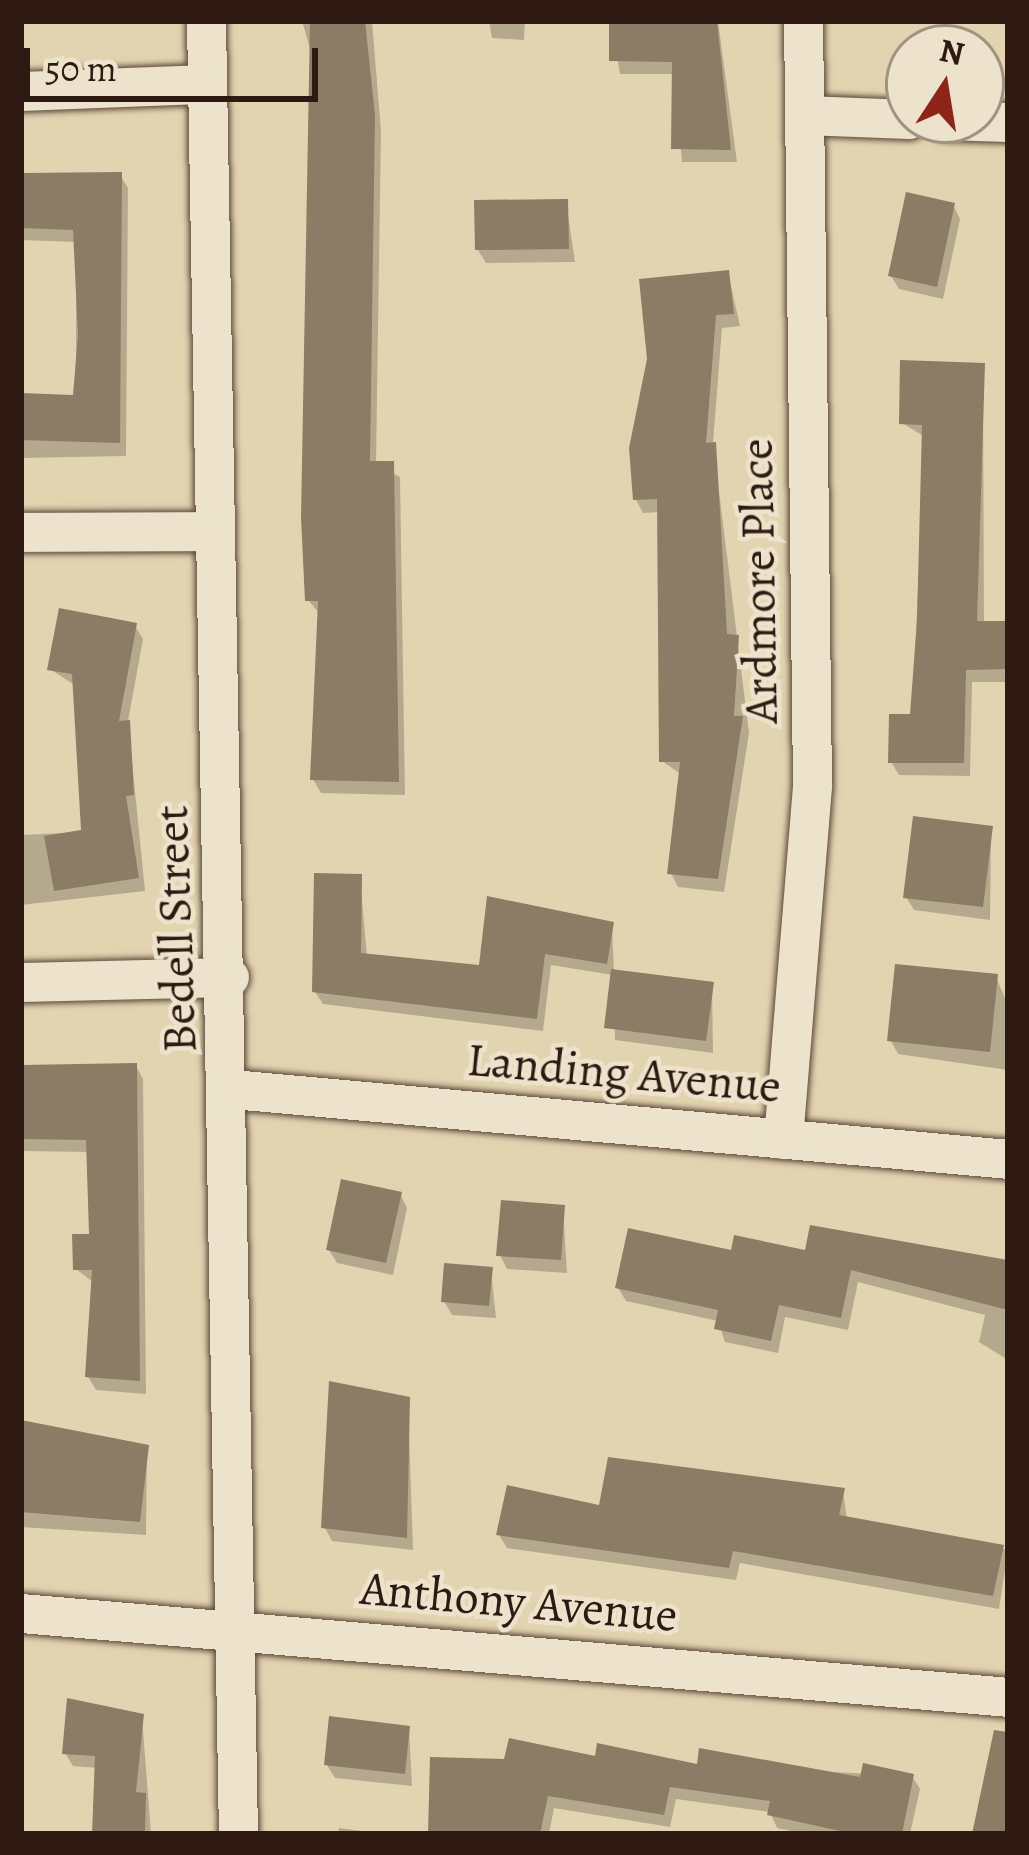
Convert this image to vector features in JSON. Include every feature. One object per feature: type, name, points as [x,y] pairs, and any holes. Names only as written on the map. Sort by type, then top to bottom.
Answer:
[{"type":"street","name":"Bedell Street","points":[[206,21],[214,531],[232,1089],[238,1834]]},
{"type":"street","name":"Ardmore Place","points":[[783,1139],[812,786],[803,21]]},
{"type":"street","points":[[21,91],[207,84]]},
{"type":"street","points":[[804,115],[885,118]]},
{"type":"street","points":[[21,532],[214,531]]},
{"type":"street","points":[[21,982],[229,977]]},
{"type":"street","name":"Landing Avenue","points":[[232,1089],[1008,1159]]},
{"type":"street","name":"Anthony Avenue","points":[[21,1613],[1008,1697]]},
{"type":"building","points":[[310,21],[365,21],[375,115],[370,461],[394,461],[399,782],[310,780],[318,601],[305,601],[301,518]]},
{"type":"building","points":[[609,21],[717,21],[731,150],[671,149],[672,62],[609,61]]},
{"type":"building","points":[[122,172],[120,443],[21,440],[21,393],[73,395],[78,335],[73,230],[21,228],[21,173]]},
{"type":"building","points":[[906,192],[955,203],[937,287],[888,276]]},
{"type":"building","points":[[568,199],[569,249],[475,250],[474,200]]},
{"type":"building","points":[[729,270],[734,314],[716,315],[706,443],[716,442],[727,634],[739,635],[734,716],[743,716],[718,879],[667,874],[680,762],[659,762],[657,499],[633,500],[629,448],[647,359],[639,279]]},
{"type":"building","points":[[900,360],[985,363],[977,621],[1008,621],[1008,669],[966,670],[964,763],[888,763],[889,714],[910,714],[917,621],[922,425],[899,424]]},
{"type":"building","points":[[59,608],[137,623],[119,721],[130,720],[134,795],[126,796],[139,878],[54,891],[44,836],[81,830],[72,674],[47,670]]},
{"type":"building","points":[[913,816],[993,826],[983,907],[903,898]]},
{"type":"building","points":[[314,873],[362,874],[361,953],[479,965],[487,896],[614,922],[607,964],[545,954],[537,1019],[312,992]]},
{"type":"building","points":[[895,964],[998,974],[990,1052],[887,1041]]},
{"type":"building","points":[[611,969],[714,982],[706,1041],[604,1028]]},
{"type":"building","points":[[137,1063],[140,1381],[85,1377],[92,1270],[73,1270],[72,1234],[89,1234],[86,1140],[21,1139],[21,1065]]},
{"type":"building","points":[[341,1179],[402,1192],[386,1263],[326,1250]]},
{"type":"building","points":[[501,1200],[565,1205],[561,1260],[496,1256]]},
{"type":"building","points":[[810,1225],[1008,1260],[1008,1310],[851,1270],[841,1318],[779,1305],[771,1341],[714,1329],[718,1310],[615,1288],[628,1228],[731,1250],[734,1235],[805,1250]]},
{"type":"building","points":[[444,1263],[493,1267],[489,1306],[441,1302]]},
{"type":"building","points":[[329,1381],[410,1397],[407,1538],[321,1528]]},
{"type":"building","points":[[21,1420],[149,1445],[140,1522],[21,1512]]},
{"type":"building","points":[[608,1457],[845,1488],[839,1515],[1004,1545],[993,1596],[733,1551],[729,1568],[496,1535],[507,1485],[599,1505]]},
{"type":"building","points":[[67,1698],[144,1714],[136,1792],[146,1793],[145,1834],[92,1834],[95,1756],[62,1754]]},
{"type":"building","points":[[329,1716],[410,1726],[405,1774],[324,1765]]},
{"type":"building","points":[[994,1730],[1008,1732],[1008,1834],[972,1834]]},
{"type":"building","points":[[509,1738],[595,1756],[597,1743],[697,1764],[699,1748],[860,1777],[863,1763],[914,1774],[902,1834],[854,1834],[767,1815],[770,1801],[670,1787],[664,1815],[548,1796],[540,1834],[428,1834],[430,1757],[504,1759]]}]
